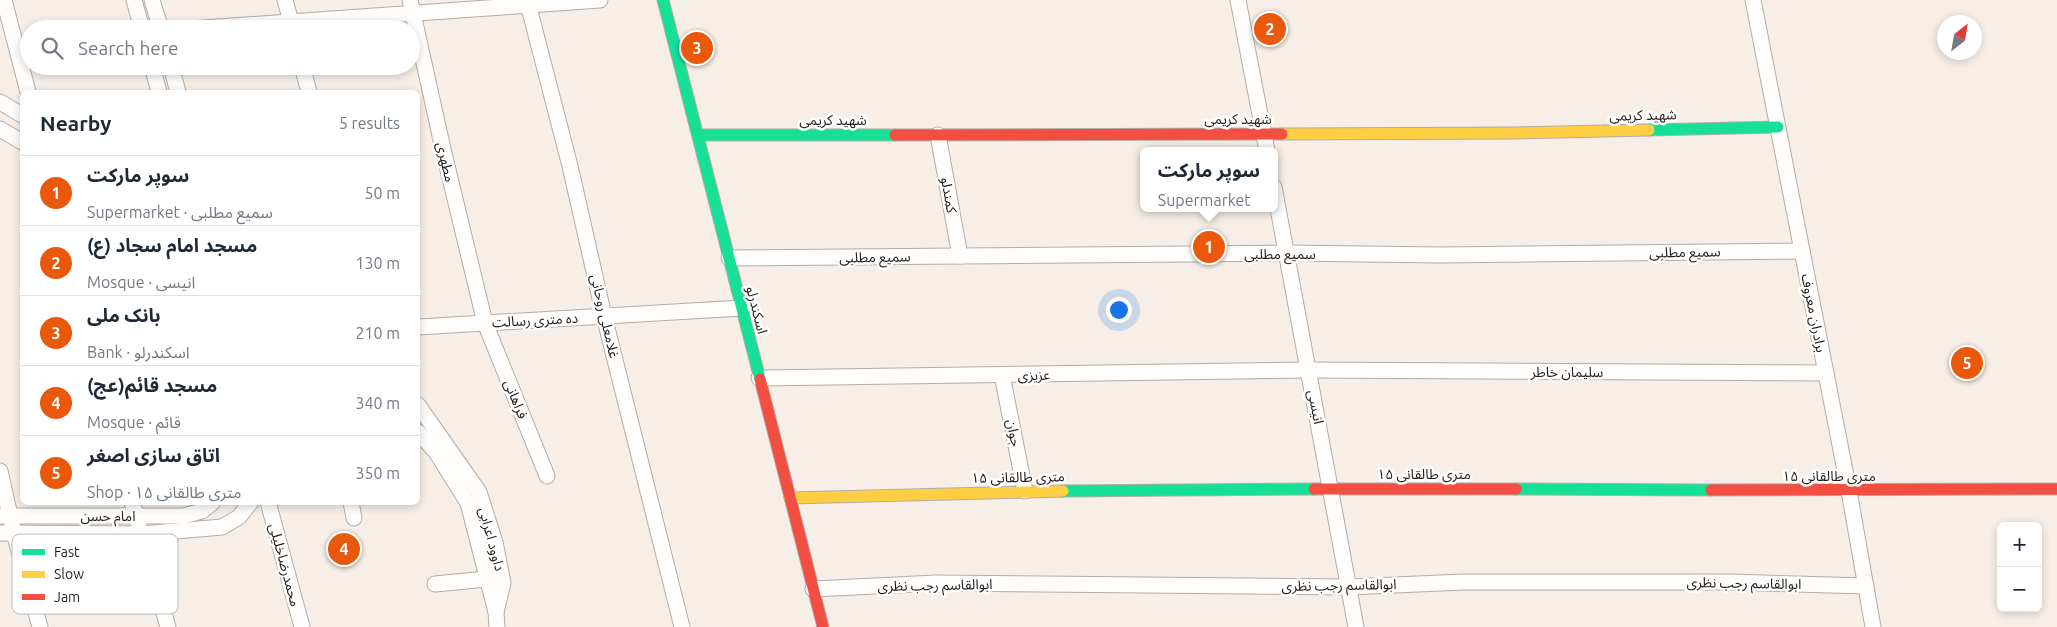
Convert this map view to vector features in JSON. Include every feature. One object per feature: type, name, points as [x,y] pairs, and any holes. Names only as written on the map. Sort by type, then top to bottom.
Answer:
[{"type":"street","points":[[4,0],[20,61]]},
{"type":"street","points":[[134,0],[140,20]]},
{"type":"street","points":[[152,0],[158,20]]},
{"type":"street","points":[[285,0],[291,20]]},
{"type":"street","points":[[325,20],[412,7],[600,0]]},
{"type":"street","name":"اسکندرلو","points":[[663,0],[823,627]]},
{"type":"street","points":[[1238,0],[1266,147]]},
{"type":"street","name":"برادران معروف","points":[[1753,0],[1849,492],[1873,627]]},
{"type":"street","name":"غلامعلی روحانی","points":[[528,2],[570,166],[604,316],[682,627]]},
{"type":"street","name":"مطهری","points":[[412,7],[415,20]]},
{"type":"street","name":"مطهری","points":[[420,45],[442,150],[485,323]]},
{"type":"street","points":[[24,75],[27,90]]},
{"type":"street","points":[[154,75],[158,90]]},
{"type":"street","points":[[173,75],[177,90]]},
{"type":"street","points":[[304,75],[308,90]]},
{"type":"street","points":[[0,102],[20,114]]},
{"type":"street","name":"شهید کریمی","points":[[699,136],[1515,133],[1778,128]]},
{"type":"street","points":[[0,129],[20,141]]},
{"type":"street","name":"کمندلو","points":[[938,135],[960,256]]},
{"type":"street","name":"انیسی","points":[[1278,207],[1356,627]]},
{"type":"street","name":"سمیع مطلبی","points":[[729,258],[1287,253],[1441,255],[1802,251]]},
{"type":"street","name":"ده متری رسالت","points":[[420,327],[742,308]]},
{"type":"street","name":"فراهانی","points":[[485,323],[547,476]]},
{"type":"street","name":"سلیمان خاطر","points":[[1309,370],[1826,373]]},
{"type":"street","name":"عزیزی","points":[[759,378],[1309,370]]},
{"type":"street","name":"جوان","points":[[1002,375],[1025,491]]},
{"type":"street","name":"داوود اعرابی","points":[[420,408],[479,492],[495,542],[503,583],[496,623]]},
{"type":"street","name":"داوود اعرابی","points":[[420,434],[436,452],[468,503],[496,623]]},
{"type":"street","points":[[0,471],[7,533],[12,547]]},
{"type":"street","name":"۱۵ متری طالقانی","points":[[790,498],[1025,491],[1331,489],[1849,492],[2057,489]]},
{"type":"street","name":"امام حسن","points":[[6,516],[134,509],[182,516],[202,511],[209,505]]},
{"type":"street","name":"امام حسن","points":[[7,533],[142,534],[222,527],[239,517],[249,505]]},
{"type":"street","name":"محمدرضاخلیلی","points":[[269,505],[302,627]]},
{"type":"street","points":[[134,509],[142,534]]},
{"type":"street","points":[[435,584],[487,580]]},
{"type":"street","name":"ابوالقاسم رجب نظری","points":[[813,589],[936,583],[1349,587],[1464,582],[1729,582],[1866,586]]},
{"type":"street","points":[[35,614],[40,627]]},
{"type":"street","points":[[164,614],[168,627]]},
{"type":"traffic: fast","points":[[663,0],[760,379]]},
{"type":"traffic: fast","points":[[1649,130],[1778,127]]},
{"type":"traffic: fast","points":[[699,135],[895,135]]},
{"type":"traffic: fast","points":[[1063,491],[1314,489]]},
{"type":"traffic: fast","points":[[1516,489],[1711,490]]},
{"type":"traffic: slow","points":[[1282,134],[1515,133],[1649,130]]},
{"type":"traffic: slow","points":[[790,498],[1063,491]]},
{"type":"traffic: jam","points":[[895,135],[1282,134]]},
{"type":"traffic: jam","points":[[760,379],[823,627]]},
{"type":"traffic: jam","points":[[1314,489],[1516,489]]},
{"type":"traffic: jam","points":[[1711,490],[2057,489]]},
{"type":"place","name":"مسجد امام سجاد (ع)","points":[[1270,29]]},
{"type":"place","name":"بانک ملی","points":[[697,48]]},
{"type":"place","name":"سوپر مارکت","points":[[1209,247]]},
{"type":"place","name":"اتاق سازی اصغر","points":[[1967,363]]},
{"type":"place","name":"مسجد قائم(عج)","points":[[344,549]]}]
